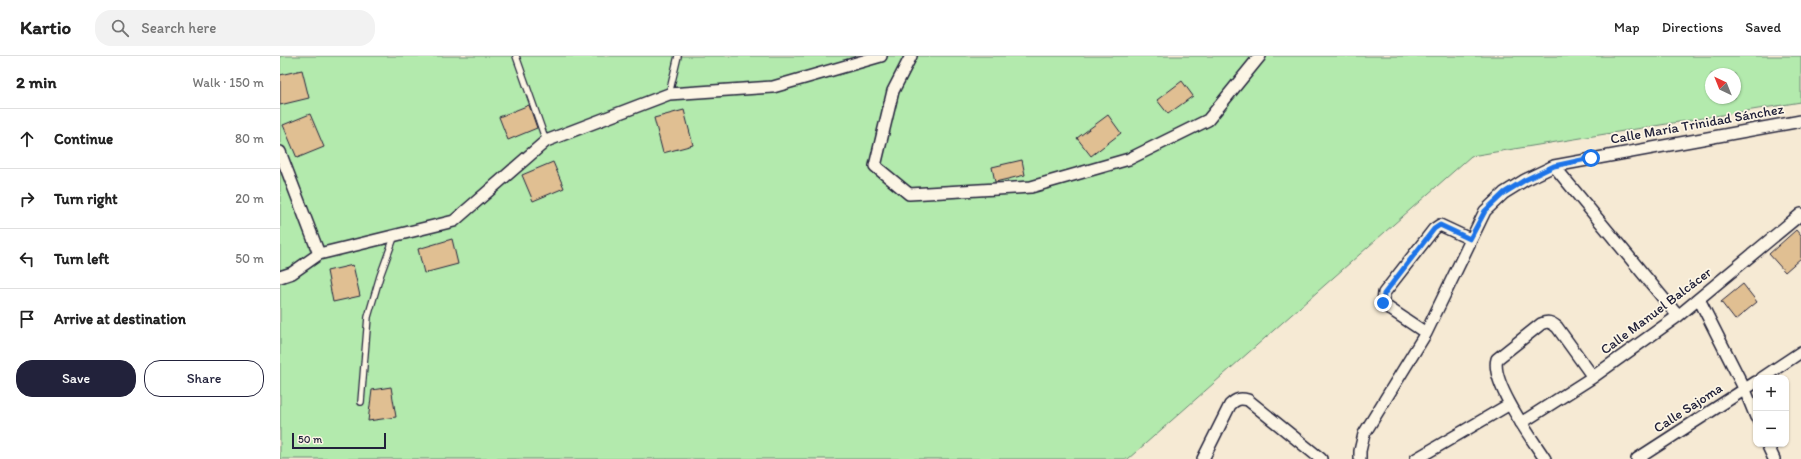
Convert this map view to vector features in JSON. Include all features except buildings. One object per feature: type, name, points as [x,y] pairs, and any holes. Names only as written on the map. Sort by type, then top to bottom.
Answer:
[{"type":"street","points":[[280,278],[292,273],[319,254],[454,221],[546,141],[669,94],[773,87],[881,56]]},
{"type":"street","points":[[911,56],[893,91],[874,166],[909,194],[1031,187],[1129,159],[1208,120],[1260,56]]},
{"type":"street","name":"Calle María Trinidad Sánchez","points":[[1360,459],[1360,451],[1364,434],[1426,333],[1470,239],[1485,211],[1504,193],[1525,180],[1554,166],[1800,122]]},
{"type":"street","points":[[280,152],[319,254]]},
{"type":"street","points":[[1554,166],[1678,316]]},
{"type":"street","name":"Calle Manuel Balcácer","points":[[1522,423],[1594,377],[1678,316],[1801,214]]},
{"type":"street","points":[[1426,333],[1386,307],[1383,303],[1384,294],[1434,229],[1440,225],[1445,226],[1470,239]]},
{"type":"street","points":[[1699,298],[1753,411]]},
{"type":"street","points":[[1545,459],[1510,404],[1496,371],[1497,359],[1546,322],[1551,322],[1557,327],[1594,377]]},
{"type":"street","points":[[1766,375],[1801,352]]},
{"type":"street","name":"Calle Sajoma","points":[[1637,459],[1753,384]]},
{"type":"street","points":[[1202,459],[1230,404],[1242,398],[1248,400],[1321,459]]},
{"type":"street","points":[[1416,459],[1510,404]]},
{"type":"street","points":[[1768,447],[1774,459]]},
{"type":"lane","points":[[516,56],[546,141]]},
{"type":"lane","points":[[669,94],[678,56]]},
{"type":"lane","points":[[361,402],[368,317],[380,276],[395,235]]},
{"type":"green space","points":[[280,56],[1801,56],[1801,102],[1471,156],[1128,459],[280,459]]},
{"type":"route","points":[[1383,303],[1382,298],[1384,294],[1434,229],[1440,225],[1445,226],[1470,239],[1485,211],[1504,193],[1525,180],[1554,166],[1591,158]]}]
